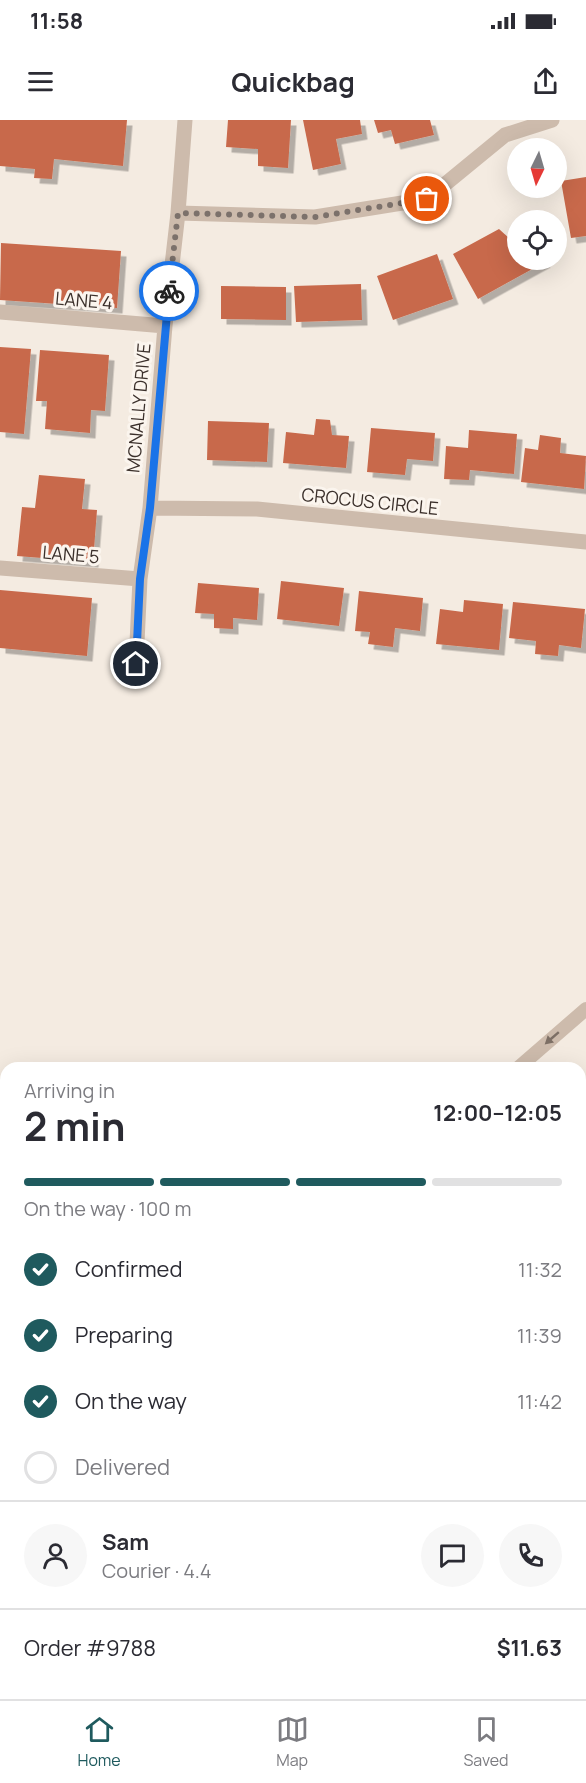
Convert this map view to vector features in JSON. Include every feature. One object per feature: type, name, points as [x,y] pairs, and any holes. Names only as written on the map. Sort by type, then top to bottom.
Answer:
[{"type":"street","name":"MCNALLY DRIVE","points":[[136,664],[140,579],[150,508],[185,120]]},
{"type":"street","points":[[178,213],[315,217],[427,199],[505,135],[552,120]]},
{"type":"street","name":"LANE 4","points":[[0,312],[165,326]]},
{"type":"street","name":"CROCUS CIRCLE","points":[[150,508],[257,509],[586,542]]},
{"type":"street","name":"LANE 5","points":[[0,568],[140,579]]},
{"type":"lane","points":[[525,1062],[586,1009]]},
{"type":"building","points":[[0,120],[127,120],[123,166],[54,159],[52,179],[34,178],[35,169],[0,166]]},
{"type":"building","points":[[228,120],[291,120],[288,168],[258,166],[258,149],[226,147]]},
{"type":"building","points":[[303,120],[360,120],[362,134],[336,139],[341,164],[313,170]]},
{"type":"building","points":[[374,120],[430,120],[434,135],[395,144],[391,130],[378,133]]},
{"type":"building","points":[[586,177],[586,236],[571,238],[564,198],[567,198],[567,180]]},
{"type":"building","points":[[499,229],[507,236],[507,270],[531,270],[478,299],[453,254]]},
{"type":"building","points":[[1,243],[121,251],[117,308],[0,300]]},
{"type":"building","points":[[437,254],[453,299],[393,320],[377,276]]},
{"type":"building","points":[[361,284],[362,320],[296,322],[294,286]]},
{"type":"building","points":[[221,286],[286,287],[286,320],[221,319]]},
{"type":"building","points":[[0,347],[31,349],[24,434],[0,432]]},
{"type":"building","points":[[40,350],[109,355],[105,411],[91,410],[90,433],[45,429],[47,401],[36,401]]},
{"type":"building","points":[[316,419],[330,420],[332,435],[349,436],[346,468],[283,463],[286,432],[314,435]]},
{"type":"building","points":[[208,421],[269,423],[267,462],[207,460]]},
{"type":"building","points":[[371,428],[435,433],[433,461],[407,459],[405,475],[367,472]]},
{"type":"building","points":[[469,430],[517,434],[514,474],[470,470],[469,480],[444,479],[446,446],[468,448]]},
{"type":"building","points":[[540,435],[561,438],[560,453],[586,456],[584,489],[521,482],[525,448],[538,450]]},
{"type":"building","points":[[39,475],[85,479],[82,509],[97,510],[93,562],[17,556],[22,507],[35,508]]},
{"type":"building","points":[[281,581],[344,588],[339,626],[277,619]]},
{"type":"building","points":[[198,583],[259,588],[257,620],[233,618],[233,629],[214,628],[214,614],[195,613]]},
{"type":"building","points":[[0,590],[92,598],[87,656],[0,648]]},
{"type":"building","points":[[359,591],[423,598],[420,631],[395,628],[393,647],[368,644],[370,632],[355,631]]},
{"type":"building","points":[[464,600],[503,604],[499,650],[436,644],[440,609],[463,612]]},
{"type":"building","points":[[513,602],[585,609],[581,648],[559,645],[558,656],[535,654],[536,641],[509,638]]},
{"type":"way so far","points":[[169,291],[178,213],[315,217],[427,199]]},
{"type":"route","points":[[136,664],[140,579],[150,508],[169,291]]}]
